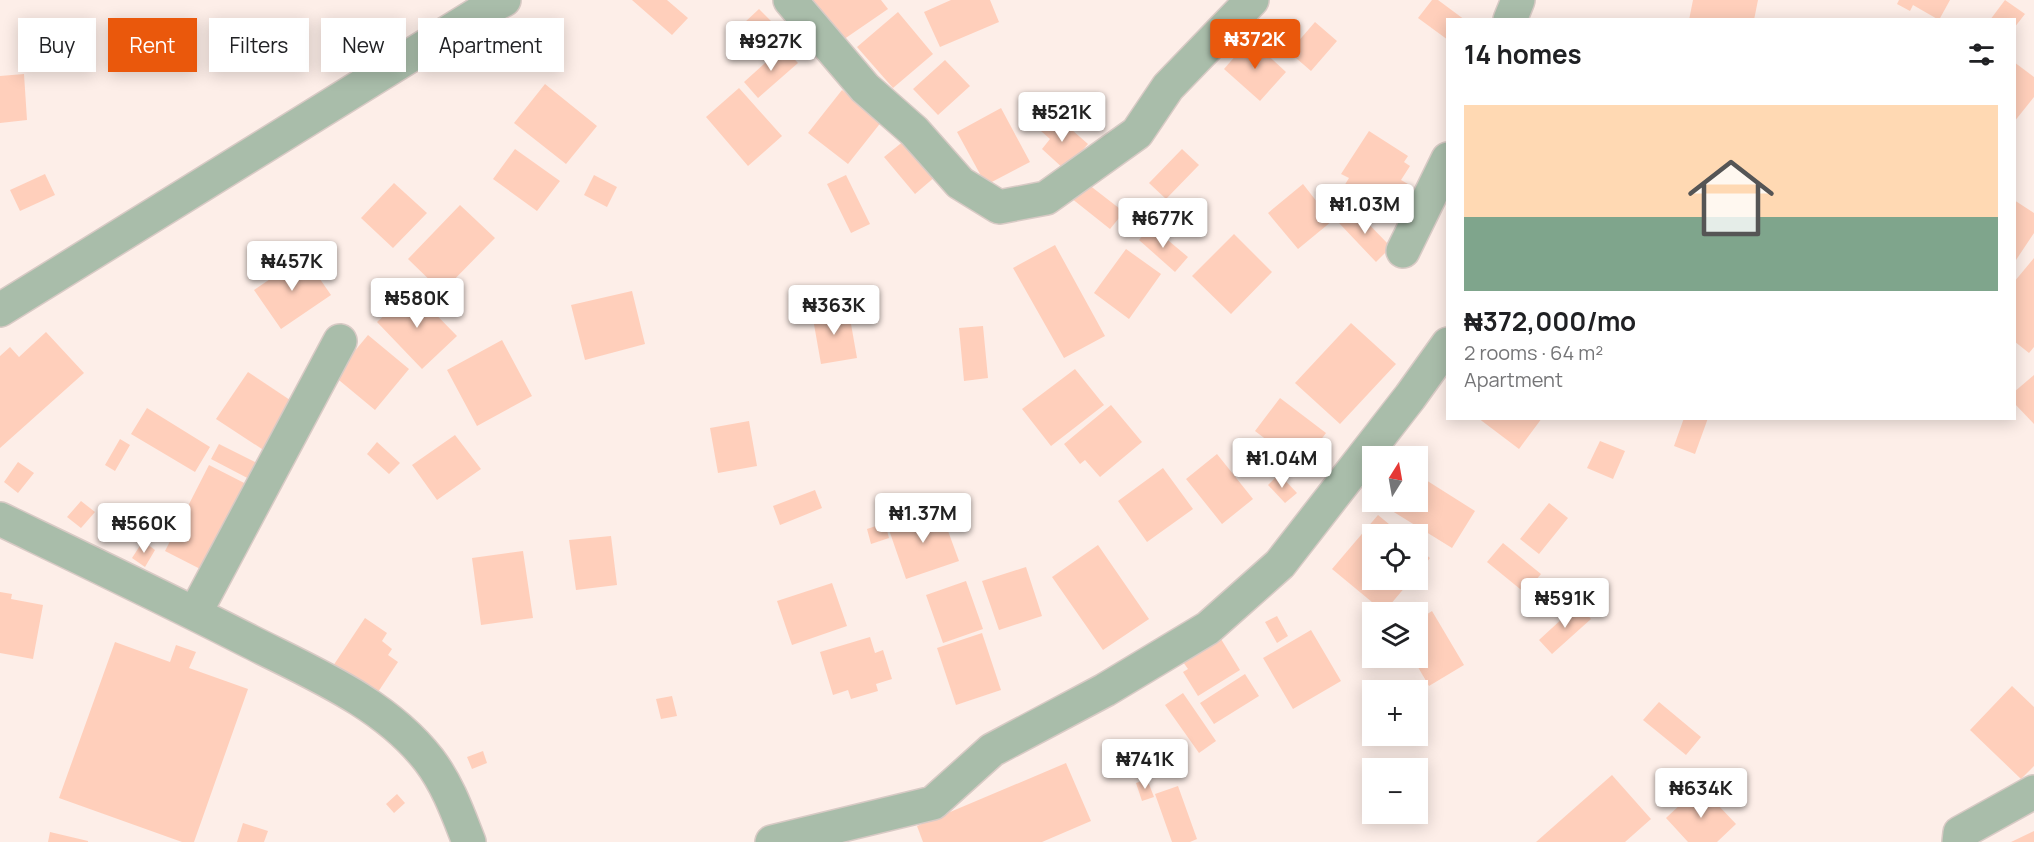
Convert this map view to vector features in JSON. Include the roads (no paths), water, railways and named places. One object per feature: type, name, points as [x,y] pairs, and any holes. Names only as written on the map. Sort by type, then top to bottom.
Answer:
[{"type":"street","points":[[0,310],[484,10],[504,0]]},
{"type":"street","points":[[790,0],[865,88],[914,131],[960,183],[999,207],[1046,198],[1137,133],[1168,87],[1252,0]]},
{"type":"street","points":[[1511,18],[1518,0]]},
{"type":"street","points":[[1403,251],[1446,163]]},
{"type":"street","points":[[195,613],[340,341]]},
{"type":"street","points":[[772,842],[933,803],[992,750],[1105,690],[1208,628],[1280,564],[1390,423],[1446,347]]},
{"type":"street","points":[[0,519],[195,613],[315,675],[369,706],[397,727],[430,761],[453,800],[469,842]]},
{"type":"street","points":[[1959,842],[1960,833],[2034,792]]}]
